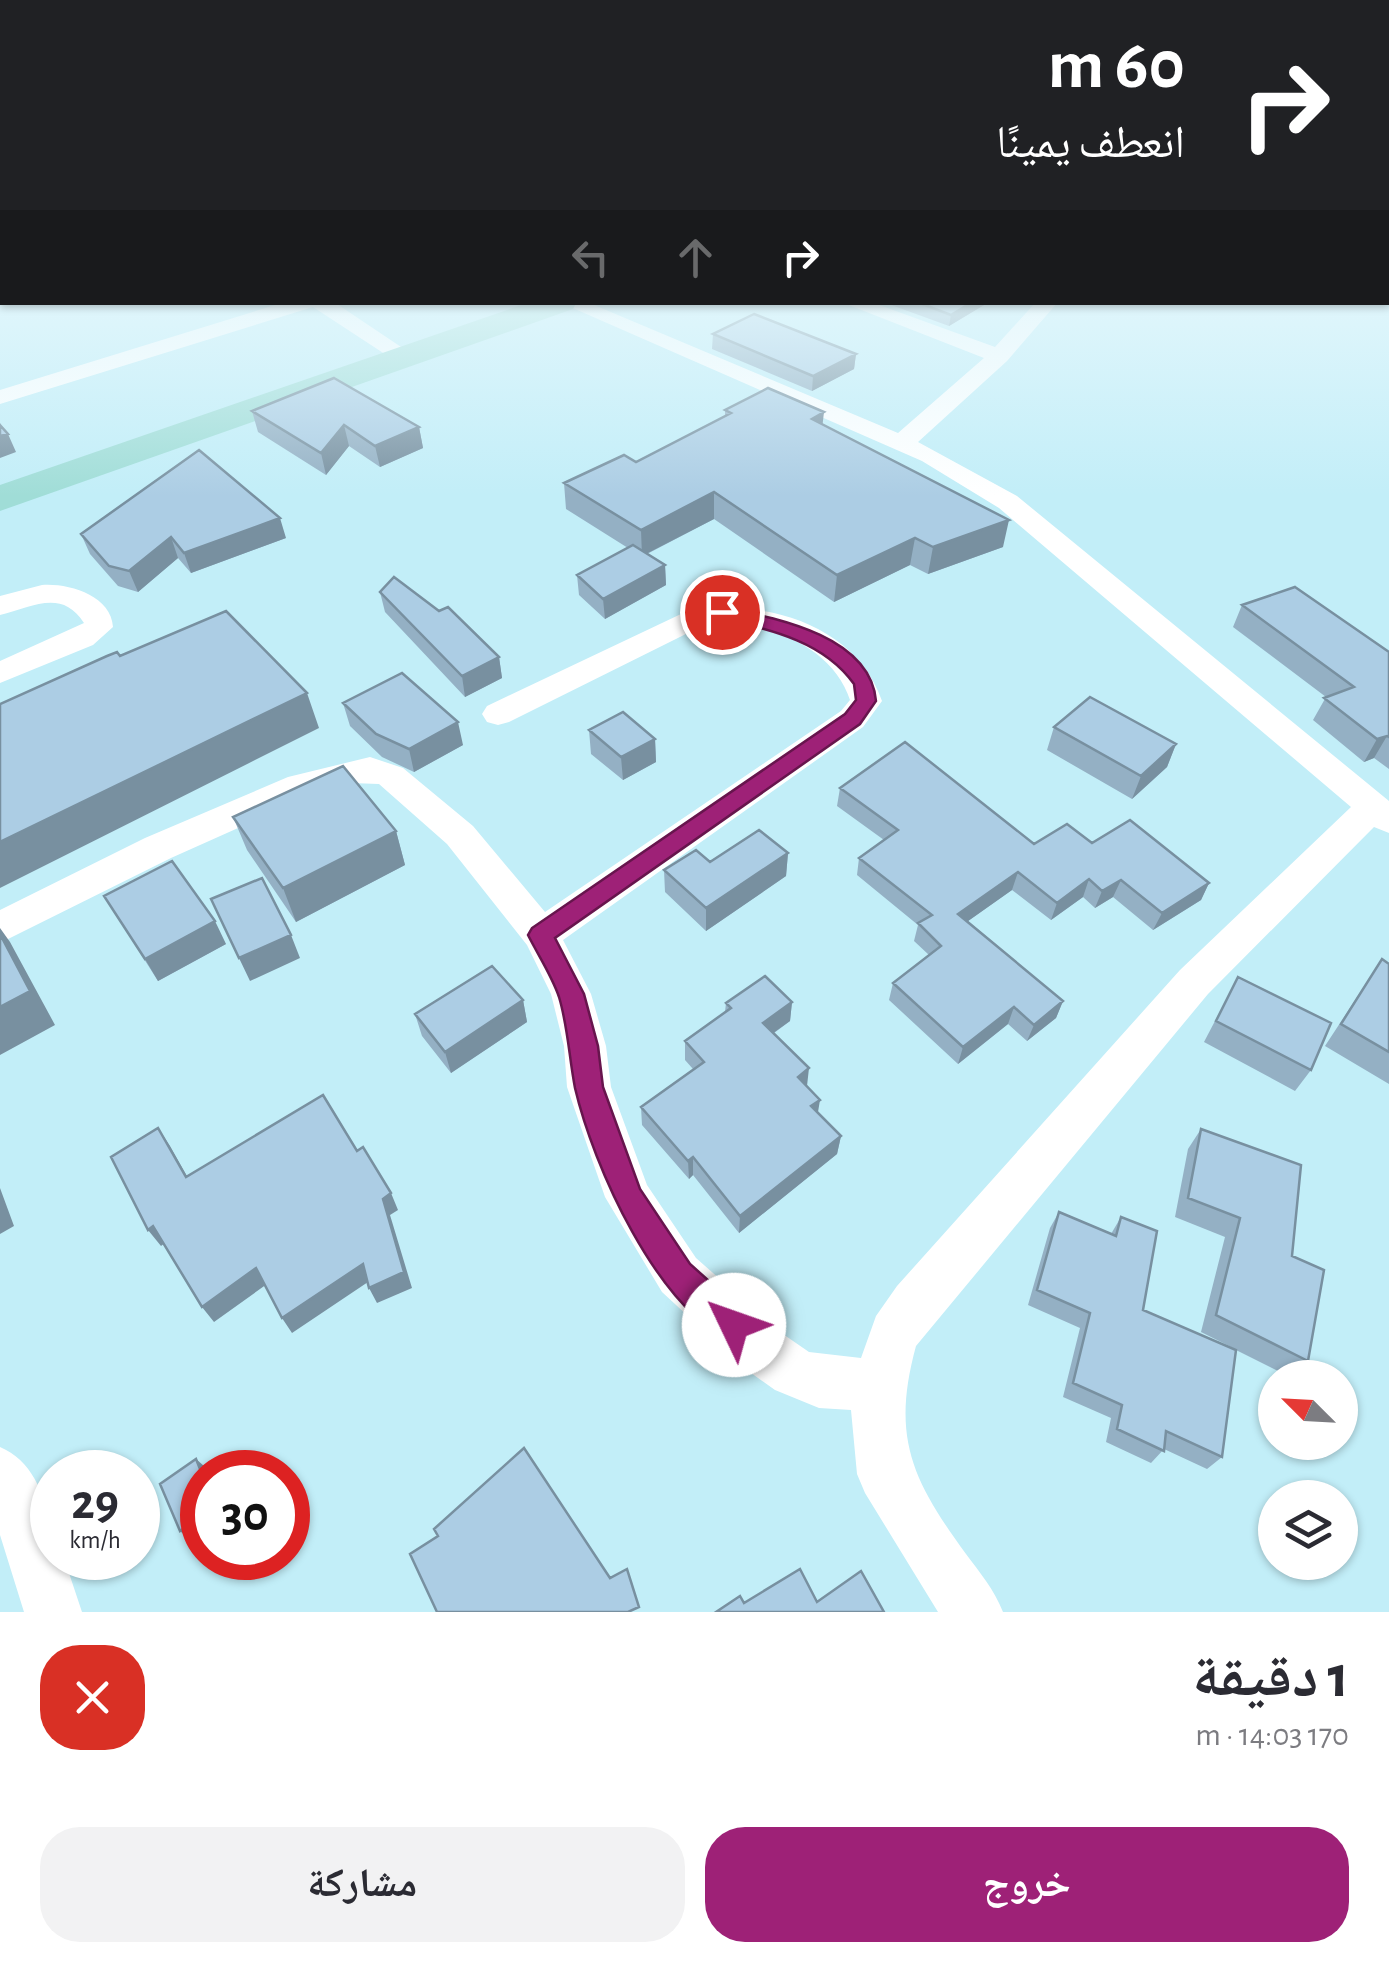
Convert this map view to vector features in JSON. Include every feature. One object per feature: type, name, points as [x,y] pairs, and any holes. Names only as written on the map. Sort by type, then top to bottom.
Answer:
[{"type":"main road","points":[[0,499],[411,346]]},
{"type":"main road","points":[[0,481],[417,346]]},
{"type":"street","points":[[0,397],[165,346]]},
{"type":"street","points":[[388,346],[397,352]]},
{"type":"street","points":[[669,346],[902,443],[972,478],[1008,502],[1381,814],[1194,982],[915,1304],[894,1334],[879,1385],[877,1418],[884,1474],[974,1612]]},
{"type":"street","points":[[971,346],[998,356]]},
{"type":"street","points":[[902,443],[1007,346]]},
{"type":"street","points":[[742,410],[776,392]]},
{"type":"street","points":[[0,606],[41,591],[64,591],[99,620],[98,627],[82,638],[0,673]]},
{"type":"street","points":[[498,714],[692,620],[722,612],[759,618],[805,637],[842,658],[864,684],[866,701],[852,719],[541,935]]},
{"type":"street","points":[[0,928],[253,805],[335,774],[370,769],[391,776],[460,836],[541,935],[571,994],[585,1046],[589,1087],[628,1197],[679,1275],[762,1350],[793,1372],[819,1382],[879,1385]]},
{"type":"street","points":[[0,1474],[21,1512],[53,1612]]},
{"type":"building","points":[[742,346],[836,346],[856,354],[813,376]]},
{"type":"building","points":[[334,378],[419,427],[375,446],[344,425],[321,453],[252,411]]},
{"type":"building","points":[[768,388],[824,412],[812,419],[1009,520],[933,547],[915,538],[837,575],[714,492],[641,530],[564,483],[624,455],[636,462],[731,413],[725,410]]},
{"type":"building","points":[[199,450],[280,518],[184,553],[171,537],[129,571],[109,566],[81,534]]},
{"type":"building","points":[[633,545],[665,565],[603,599],[577,575]]},
{"type":"building","points":[[394,577],[439,611],[448,607],[499,657],[462,676],[380,592]]},
{"type":"building","points":[[1295,587],[1389,652],[1389,737],[1377,739],[1324,698],[1354,687],[1242,605]]},
{"type":"building","points":[[226,611],[307,693],[0,842],[0,704],[107,656],[117,652],[120,656]]},
{"type":"building","points":[[402,673],[458,722],[409,749],[376,734],[343,703]]},
{"type":"building","points":[[1090,697],[1176,744],[1141,776],[1054,727]]},
{"type":"building","points":[[623,712],[655,739],[621,757],[589,730]]},
{"type":"building","points":[[905,742],[1034,844],[1067,824],[1092,843],[1130,820],[1209,883],[1162,913],[1121,880],[1102,891],[1089,879],[1057,903],[1018,872],[958,914],[1063,1001],[1034,1025],[1014,1007],[963,1047],[893,983],[941,946],[918,923],[932,915],[859,858],[898,830],[840,788]]},
{"type":"building","points":[[343,766],[396,831],[283,888],[233,817]]},
{"type":"building","points":[[759,830],[788,853],[706,908],[664,870],[696,850],[710,862]]},
{"type":"building","points":[[172,861],[215,921],[145,959],[104,896]]},
{"type":"building","points":[[262,878],[291,935],[239,958],[211,899]]},
{"type":"building","points":[[0,934],[30,991],[0,1007]]},
{"type":"building","points":[[1382,959],[1389,964],[1389,1052],[1341,1024]]},
{"type":"building","points":[[492,966],[523,1000],[445,1052],[415,1014]]},
{"type":"building","points":[[765,976],[792,1002],[763,1023],[809,1068],[798,1077],[820,1100],[811,1106],[841,1136],[740,1216],[693,1157],[688,1161],[641,1107],[704,1062],[685,1041],[731,1008],[726,1003]]},
{"type":"building","points":[[1238,977],[1331,1023],[1311,1070],[1216,1021]]},
{"type":"building","points":[[323,1095],[357,1151],[363,1147],[391,1193],[383,1199],[404,1272],[369,1288],[363,1264],[282,1318],[256,1268],[202,1307],[153,1226],[148,1230],[111,1157],[158,1128],[186,1177]]},
{"type":"building","points":[[1201,1129],[1301,1165],[1292,1256],[1324,1270],[1308,1360],[1216,1315],[1240,1218],[1188,1198]]},
{"type":"building","points":[[1059,1212],[1116,1236],[1121,1217],[1157,1231],[1143,1310],[1236,1350],[1222,1457],[1166,1431],[1164,1451],[1117,1429],[1122,1405],[1073,1383],[1090,1313],[1037,1290]]},
{"type":"building","points":[[524,1448],[610,1578],[627,1569],[639,1607],[628,1612],[437,1612],[410,1554],[438,1536],[434,1529]]},
{"type":"building","points":[[180,1470],[180,1531],[160,1484]]},
{"type":"building","points":[[800,1569],[817,1602],[861,1571],[884,1612],[716,1612],[740,1596],[744,1603]]},
{"type":"route","points":[[722,612],[759,618],[832,650],[864,684],[866,701],[852,719],[541,935],[571,994],[585,1046],[589,1087],[628,1197],[679,1275],[734,1325]]}]
